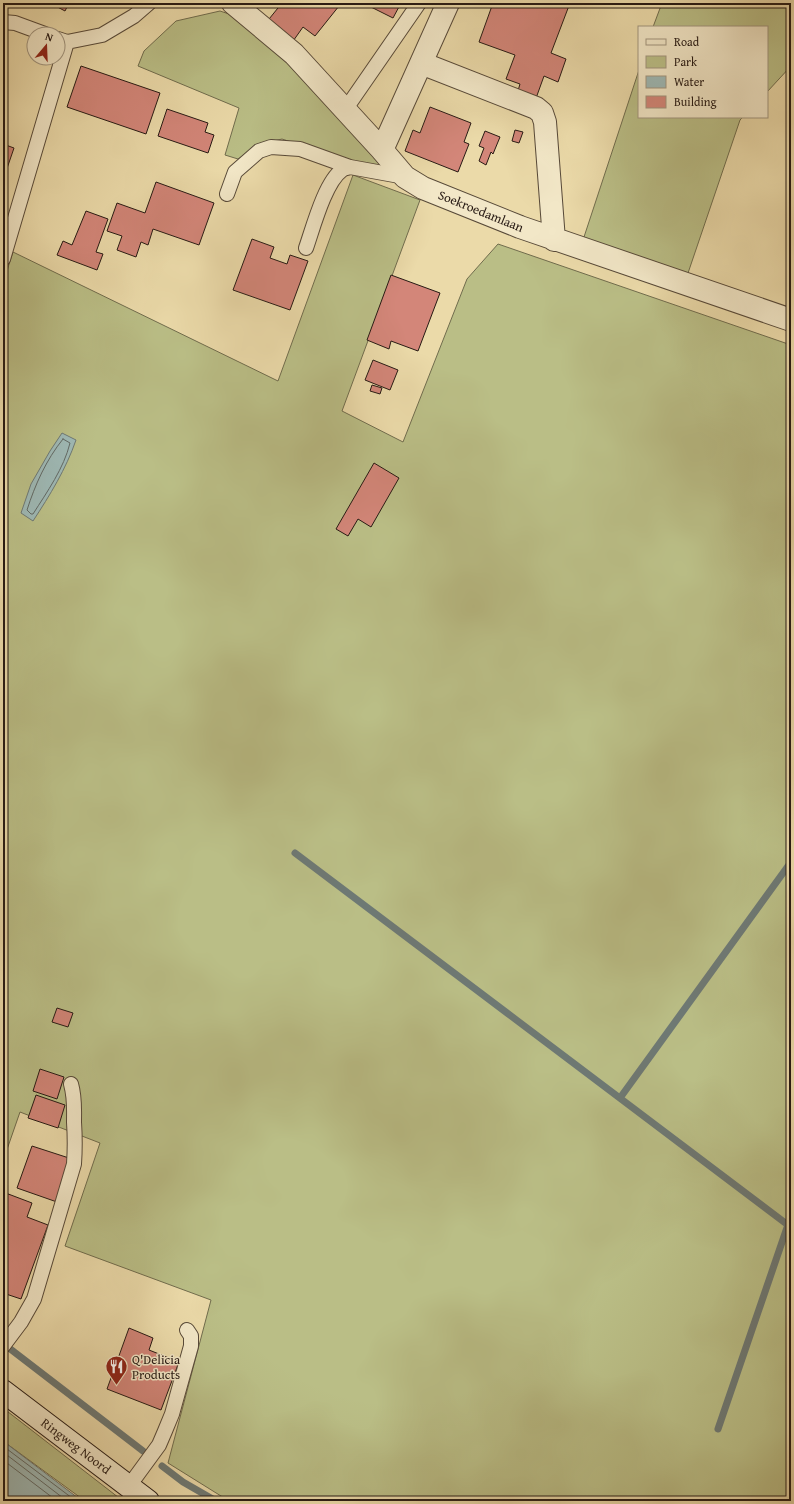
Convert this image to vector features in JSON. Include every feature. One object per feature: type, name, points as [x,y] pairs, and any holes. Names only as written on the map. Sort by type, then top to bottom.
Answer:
[{"type":"street","name":"Soekroedamlaan","points":[[233,3],[294,54],[382,150],[404,177],[423,188],[520,228],[791,320]]},
{"type":"street","points":[[382,150],[448,3]]},
{"type":"street","points":[[421,62],[536,108],[542,113],[545,122],[554,240]]},
{"type":"street","name":"Ringweg Noord","points":[[3,1391],[148,1501]]},
{"type":"lane","points":[[66,40],[102,35],[134,16],[149,3]]},
{"type":"lane","points":[[345,110],[419,3]]},
{"type":"lane","points":[[3,22],[15,23],[26,27]]},
{"type":"lane","points":[[3,259],[55,66]]},
{"type":"lane","points":[[227,194],[235,172],[258,151],[271,147],[300,148],[350,167],[404,177]]},
{"type":"lane","points":[[306,248],[330,185],[342,170],[350,167]]},
{"type":"lane","points":[[3,1346],[21,1322],[34,1299],[74,1164],[76,1143],[74,1121],[75,1098],[71,1084]]},
{"type":"lane","points":[[129,1486],[158,1445],[172,1414],[191,1346],[191,1336],[188,1330]]},
{"type":"green space","points":[[662,3],[791,3],[791,66],[768,91],[768,26],[653,26]]},
{"type":"green space","points":[[220,11],[241,18],[293,61],[397,177],[282,139],[261,144],[238,159],[225,155],[239,108],[138,66],[144,51],[176,21]]},
{"type":"green space","points":[[638,73],[638,118],[742,118],[740,120],[687,276],[583,240]]},
{"type":"green space","points":[[353,175],[420,200],[342,411],[403,442],[467,279],[498,244],[791,345],[791,1501],[229,1501],[168,1463],[211,1300],[65,1246],[100,1143],[20,1112],[3,1161],[3,283],[13,252],[278,381]]},
{"type":"green space","points":[[3,1408],[123,1501],[85,1501],[3,1441]]},
{"type":"water","points":[[62,433],[76,440],[57,482],[33,521],[21,513],[31,484]]},
{"type":"water","points":[[3,1441],[82,1501],[3,1501]]},
{"type":"building","points":[[50,3],[69,3],[65,11]]},
{"type":"building","points":[[282,3],[335,3],[339,6],[315,36],[303,27],[291,44],[265,24]]},
{"type":"building","points":[[363,3],[401,3],[393,18]]},
{"type":"building","points":[[493,3],[570,3],[551,53],[566,59],[558,82],[544,76],[535,101],[517,94],[520,84],[506,79],[515,55],[479,42]]},
{"type":"building","points":[[81,66],[160,93],[146,134],[67,107]]},
{"type":"building","points":[[430,107],[471,123],[464,142],[469,144],[458,172],[405,151],[413,130],[420,133]]},
{"type":"building","points":[[167,109],[208,123],[205,132],[214,135],[208,153],[158,136]]},
{"type":"building","points":[[515,130],[523,132],[519,143],[512,141]]},
{"type":"building","points":[[485,131],[500,137],[493,154],[491,152],[486,165],[479,161],[484,148],[479,146]]},
{"type":"building","points":[[3,144],[14,148],[3,180]]},
{"type":"building","points":[[156,182],[214,203],[199,245],[153,229],[148,245],[141,242],[136,257],[117,250],[122,236],[107,231],[117,203],[145,213]]},
{"type":"building","points":[[86,211],[108,219],[96,252],[103,254],[97,270],[57,255],[63,241],[72,245]]},
{"type":"building","points":[[252,239],[274,247],[270,258],[287,264],[290,255],[308,261],[290,310],[233,290]]},
{"type":"building","points":[[391,275],[440,293],[418,351],[391,341],[389,349],[367,340]]},
{"type":"building","points":[[373,360],[398,370],[390,390],[365,380]]},
{"type":"building","points":[[372,385],[382,388],[380,394],[370,391]]},
{"type":"building","points":[[374,463],[399,478],[371,527],[358,519],[348,536],[336,529]]},
{"type":"building","points":[[57,1008],[73,1013],[68,1027],[52,1022]]},
{"type":"building","points":[[40,1069],[64,1077],[57,1099],[33,1091]]},
{"type":"building","points":[[36,1095],[65,1105],[58,1128],[28,1118]]},
{"type":"building","points":[[32,1146],[72,1159],[57,1202],[17,1188]]},
{"type":"building","points":[[3,1192],[32,1203],[27,1217],[48,1225],[21,1299],[3,1293]]},
{"type":"building","points":[[129,1328],[153,1338],[149,1350],[179,1362],[161,1410],[107,1389]]},
{"type":"waterway","points":[[295,853],[788,1225]]},
{"type":"waterway","points":[[620,1098],[791,862]]},
{"type":"waterway","points":[[718,1429],[791,1216]]},
{"type":"waterway","points":[[9,1348],[143,1451]]},
{"type":"waterway","points":[[162,1466],[183,1482],[216,1501]]},
{"type":"place","name":"Q'Delicia Products","points":[[116,1386]]}]
